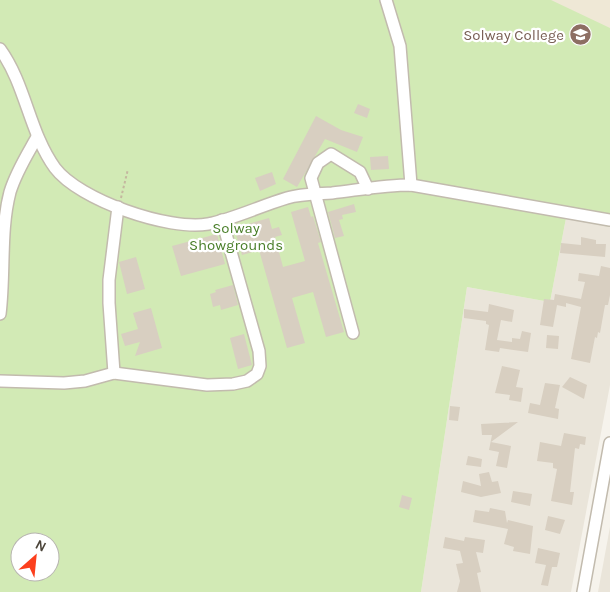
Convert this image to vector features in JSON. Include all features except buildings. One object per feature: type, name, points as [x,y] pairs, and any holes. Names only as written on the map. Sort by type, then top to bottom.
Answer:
[{"type":"street","points":[[386,0],[400,46],[410,185]]},
{"type":"street","points":[[0,49],[11,66],[37,137],[57,170],[70,182],[118,208],[182,225],[208,224],[289,197],[410,185],[610,220]]},
{"type":"street","points":[[0,314],[6,214],[10,193],[16,176],[37,137]]},
{"type":"street","points":[[353,333],[311,178],[318,164],[331,154],[360,172],[368,189]]},
{"type":"street","points":[[114,373],[108,303],[118,208]]},
{"type":"street","points":[[0,381],[64,383],[85,381],[114,373],[207,385],[247,381],[257,374],[261,361],[259,351],[222,220]]},
{"type":"street","points":[[583,592],[610,443]]},
{"type":"path","points":[[118,208],[128,168]]},
{"type":"shaded area","name":"Solway College","points":[[490,0],[610,0],[610,69]]},
{"type":"shaded area","points":[[566,218],[610,227],[610,385],[571,592],[421,592],[467,287],[550,302]]},
{"type":"shaded area","points":[[610,527],[610,592],[598,592]]},
{"type":"green space","name":"Solway Showgrounds","points":[[0,0],[551,0],[610,28],[610,227],[566,218],[550,302],[467,287],[421,592],[0,592]]},
{"type":"place","name":"Solway College","points":[[580,35]]}]
